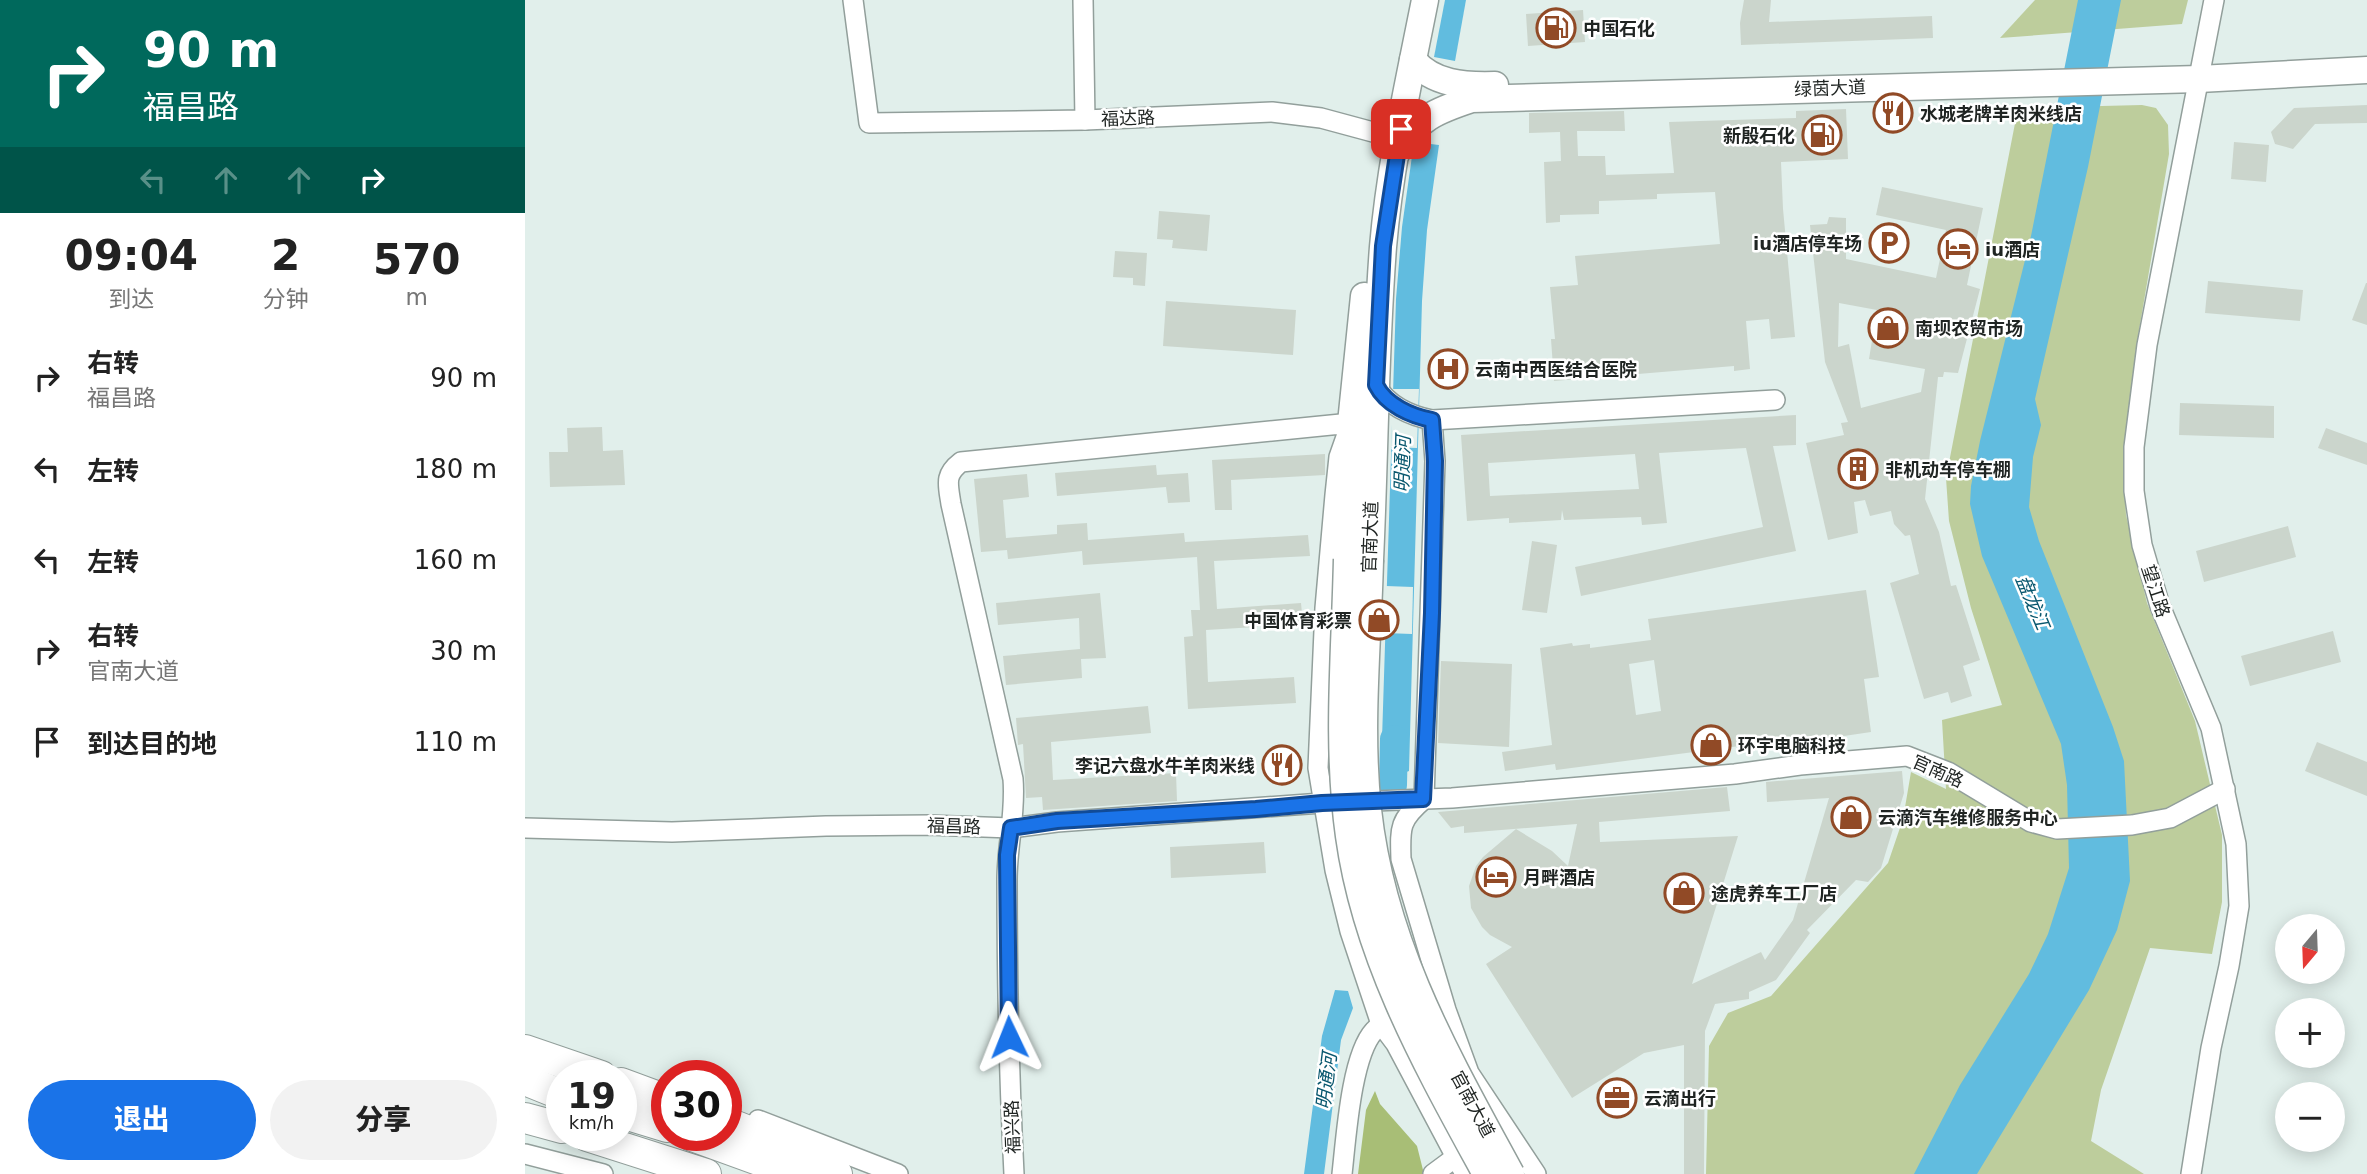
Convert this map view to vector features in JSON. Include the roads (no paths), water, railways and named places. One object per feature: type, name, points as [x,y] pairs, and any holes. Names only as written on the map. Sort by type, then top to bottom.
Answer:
[{"type":"highway","points":[[525,1050],[554,1060]]},
{"type":"highway","points":[[525,1080],[546,1089]]},
{"type":"highway","points":[[525,1088],[546,1093]]},
{"type":"highway","points":[[525,1118],[546,1123]]},
{"type":"highway","points":[[742,1128],[837,1174]]},
{"type":"highway","points":[[637,1151],[706,1174]]},
{"type":"highway","points":[[733,1151],[797,1174]]},
{"type":"highway","points":[[641,1152],[688,1174]]},
{"type":"main road","name":"官南大道","points":[[1409,0],[1390,143],[1383,246],[1382,393],[1341,681],[1341,746],[1346,813],[1357,881],[1376,950],[1394,998],[1486,1174]]},
{"type":"main road","name":"官南大道","points":[[1425,0],[1413,60],[1372,210],[1351,423],[1364,659],[1363,735],[1368,810],[1378,876],[1390,921],[1415,989],[1437,1036],[1511,1174]]},
{"type":"main road","name":"绿茵大道","points":[[2201,70],[2367,52]]},
{"type":"main road","name":"绿茵大道","points":[[1413,60],[1422,71],[1437,79],[1474,86],[1951,66],[2020,74]]},
{"type":"main road","name":"绿茵大道","points":[[1390,143],[1404,138],[1437,110],[1472,99],[2020,74],[2367,70]]},
{"type":"main road","points":[[525,1065],[546,1083]]},
{"type":"main road","points":[[637,1147],[718,1174]]},
{"type":"main road","points":[[719,1151],[784,1174]]},
{"type":"street","name":"福达路","points":[[853,0],[869,122],[1085,120],[1272,112],[1321,118],[1390,143]]},
{"type":"street","points":[[1083,0],[1085,120]]},
{"type":"street","name":"望江路","points":[[2191,1174],[2211,1048],[2239,906],[2236,844],[2211,728],[2160,606],[2142,545],[2134,491],[2134,447],[2147,345],[2214,0]]},
{"type":"street","points":[[1382,393],[1427,419],[1775,400]]},
{"type":"street","points":[[1427,419],[1435,461],[1423,799],[1407,813],[1401,836],[1401,859],[1446,1010],[1469,1073],[1536,1174]]},
{"type":"street","points":[[1351,423],[1339,457],[1319,695],[1318,768],[1322,803],[1350,931],[1381,1024],[1396,1044],[1461,1166],[1433,1174]]},
{"type":"street","name":"福兴路","points":[[1014,1174],[1007,989],[1007,855],[1014,809],[1013,779],[951,504],[948,482],[951,470],[961,462],[1351,423]]},
{"type":"street","name":"官南路","points":[[1423,799],[1735,774],[1800,765],[1907,756],[1948,772],[2031,822],[2057,830],[2132,825],[2170,818],[2225,789]]},
{"type":"street","name":"福昌路","points":[[525,828],[672,832],[865,825],[1011,828],[1057,821],[1423,799]]},
{"type":"street","points":[[1342,1174],[1350,1098],[1366,1044],[1372,1033],[1381,1024],[1446,1010]]},
{"type":"street","points":[[525,1050],[617,1071],[651,1082]]},
{"type":"street","points":[[742,1114],[898,1174]]},
{"type":"street","points":[[525,1154],[603,1174]]},
{"type":"water","points":[[1445,0],[1466,0],[1455,61],[1434,57]]},
{"type":"water","name":"盘龙江","points":[[2078,0],[2121,0],[2088,167],[2035,399],[2041,425],[2033,457],[2029,507],[2039,541],[2124,761],[2130,881],[2117,930],[2089,990],[1977,1174],[1914,1174],[1960,1085],[2029,974],[2048,934],[2069,868],[2067,785],[2061,744],[1982,556],[1970,504],[1980,441],[2031,236]]},
{"type":"water","points":[[1414,142],[1439,145],[1427,230],[1422,301],[1409,771],[1393,777],[1381,771],[1396,299],[1402,227]]},
{"type":"water","points":[[1335,990],[1348,991],[1353,1008],[1341,1040],[1324,1174],[1304,1174],[1322,1036]]},
{"type":"waterway","name":"明通河","points":[[1393,785],[1394,739]]},
{"type":"place","name":"中国石化","points":[[1556,28]]},
{"type":"place","name":"水城老牌羊肉米线店","points":[[1893,113]]},
{"type":"place","name":"新殷石化","points":[[1822,135]]},
{"type":"place","name":"iu酒店停车场","points":[[1889,243]]},
{"type":"place","name":"iu酒店","points":[[1958,249]]},
{"type":"place","name":"南坝农贸市场","points":[[1888,328]]},
{"type":"place","name":"云南中西医结合医院","points":[[1448,369]]},
{"type":"place","name":"非机动车停车棚","points":[[1858,469]]},
{"type":"place","name":"中国体育彩票","points":[[1379,620]]},
{"type":"place","name":"环宇电脑科技","points":[[1711,745]]},
{"type":"place","name":"李记六盘水牛羊肉米线","points":[[1282,765]]},
{"type":"place","name":"云滴汽车维修服务中心","points":[[1851,817]]},
{"type":"place","name":"月畔酒店","points":[[1496,877]]},
{"type":"place","name":"途虎养车工厂店","points":[[1684,893]]},
{"type":"place","name":"云滴出行","points":[[1617,1098]]}]
